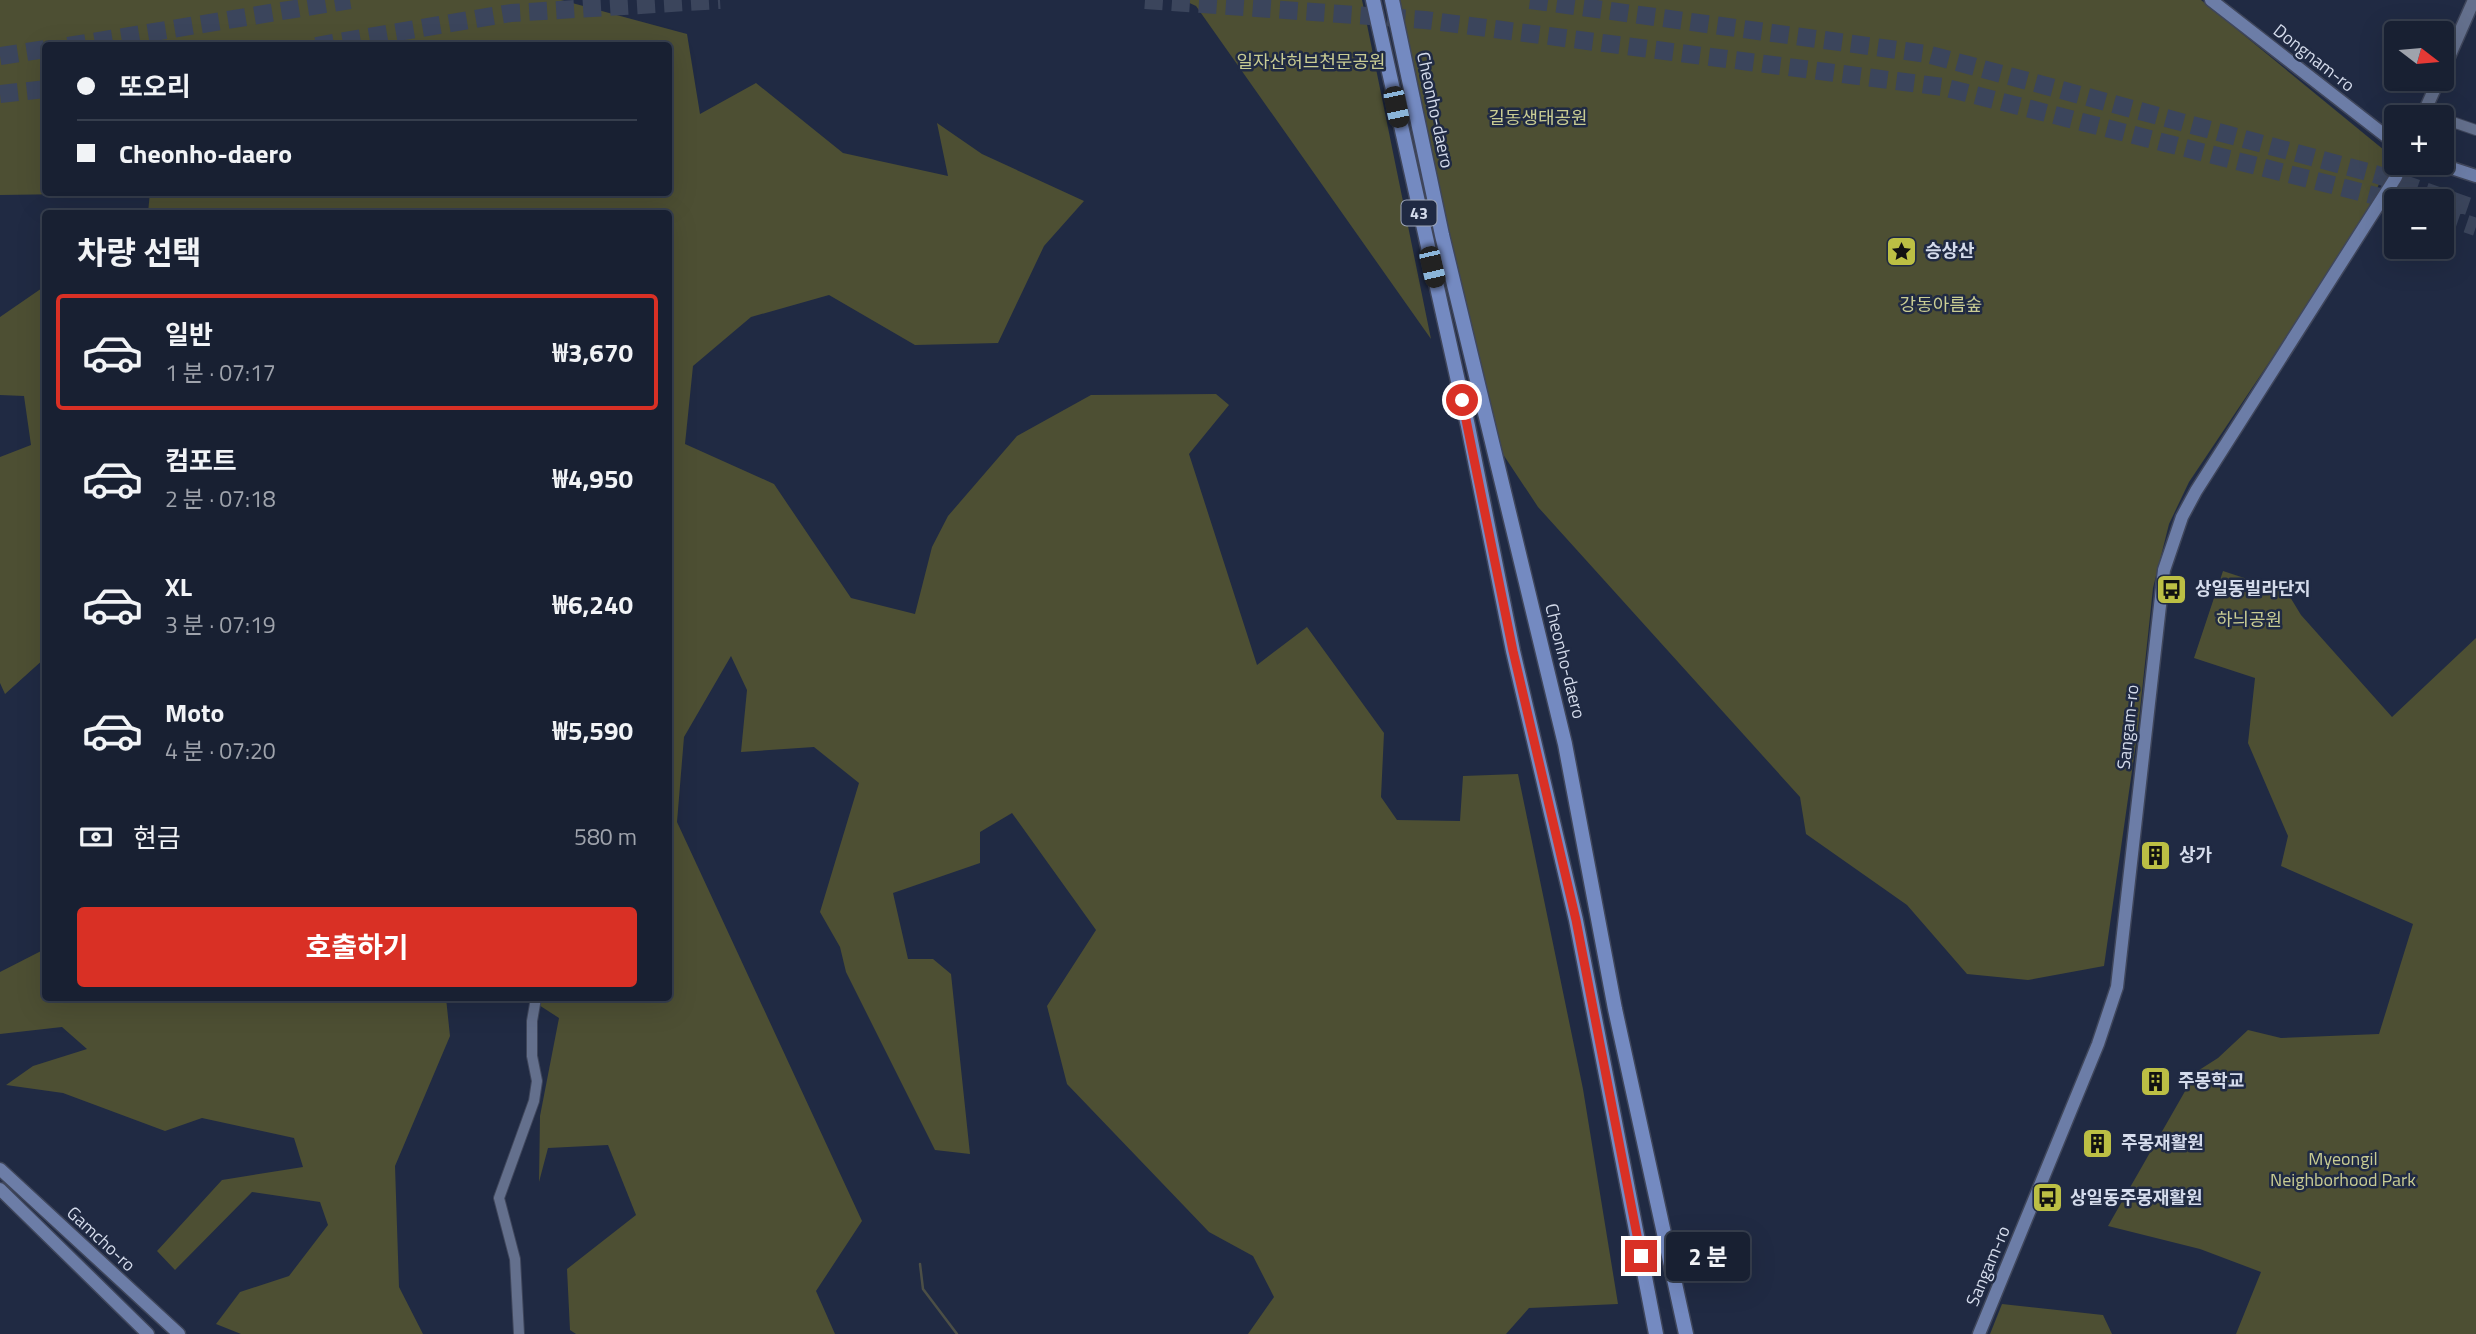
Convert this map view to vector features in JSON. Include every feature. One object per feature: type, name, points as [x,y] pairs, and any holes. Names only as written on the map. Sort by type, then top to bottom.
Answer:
[{"type":"main road","name":"Cheonho-daero","points":[[1373,0],[1468,426],[1513,651],[1576,920],[1656,1334]]},
{"type":"main road","name":"Cheonho-daero","points":[[1392,0],[1442,235],[1565,744],[1615,1009],[1686,1334]]},
{"type":"main road","name":"Dongnam-ro","points":[[2211,0],[2384,136]]},
{"type":"main road","points":[[2454,169],[2476,176]]},
{"type":"main road","name":"Sangam-ro","points":[[1979,1334],[2098,1044],[2117,987],[2157,627],[2172,542],[2196,491],[2397,175]]},
{"type":"main road","name":"Gamcho-ro","points":[[0,1169],[179,1334]]},
{"type":"main road","name":"Gamcho-ro","points":[[0,1189],[148,1334]]},
{"type":"street","points":[[2454,45],[2474,0]]},
{"type":"street","points":[[2454,123],[2476,130]]},
{"type":"street","points":[[519,1334],[514,1259],[499,1198],[534,1101],[537,1081],[532,1056],[532,1021],[535,1001]]},
{"type":"green space","points":[[0,0],[561,0],[687,34],[700,114],[756,83],[843,153],[948,176],[937,123],[982,154],[1084,201],[1044,246],[998,343],[915,345],[829,295],[751,317],[693,366],[685,444],[774,484],[851,598],[915,614],[932,547],[948,516],[1017,436],[1091,395],[1216,394],[1229,405],[1189,454],[1257,665],[1307,627],[1384,733],[1381,797],[1397,820],[1460,821],[1463,776],[1518,774],[1583,1089],[1618,1304],[1529,1308],[1506,1334],[1248,1334],[1274,1297],[1253,1256],[1209,1232],[1067,1084],[1047,1006],[1096,930],[1012,813],[980,832],[980,863],[893,893],[908,959],[933,959],[951,974],[970,1154],[935,1150],[846,972],[840,947],[820,912],[859,783],[814,747],[741,752],[747,690],[731,656],[684,737],[677,822],[862,1221],[816,1291],[835,1334],[576,1334],[570,1330],[567,1269],[636,1215],[608,1145],[548,1148],[539,1182],[540,1116],[559,1018],[533,1001],[672,1001],[672,210],[148,210],[150,196],[672,196],[672,42],[42,42],[42,194],[0,195]]},
{"type":"green space","name":"일자산허브천문공원","points":[[1183,0],[1362,0],[1431,339],[1196,6]]},
{"type":"green space","name":"강동아름숲","points":[[1392,0],[2201,0],[2384,150],[2384,173],[2367,211],[2189,482],[2169,524],[2153,588],[2138,729],[2104,966],[2028,980],[1967,974],[1907,905],[1806,834],[1800,797],[1538,507],[1483,424]]},
{"type":"green space","points":[[42,288],[42,661],[5,694],[0,683],[0,457],[31,445],[24,396],[0,395],[0,317]]},
{"type":"green space","name":"Myeongil Neighborhood Park","points":[[2223,571],[2287,592],[2301,615],[2392,717],[2476,638],[2476,1334],[2236,1334],[2261,1272],[2200,1249],[2108,1226],[2196,1072],[2218,1058],[2248,1030],[2281,1038],[2379,1034],[2413,924],[2281,866],[2288,836],[2248,743],[2255,678],[2194,658]]},
{"type":"green space","points":[[42,951],[42,1001],[446,1001],[450,1036],[395,1166],[399,1287],[423,1334],[241,1334],[216,1324],[240,1292],[289,1276],[328,1225],[320,1202],[252,1192],[175,1270],[157,1251],[222,1180],[303,1167],[294,1138],[202,1118],[165,1131],[63,1093],[6,1085],[33,1066],[87,1049],[62,1027],[0,1034],[0,972]]},
{"type":"green space","points":[[2002,1304],[2103,1315],[2112,1334],[1990,1334]]},
{"type":"waterway","points":[[920,1264],[923,1289],[957,1334]]},
{"type":"tunnel","points":[[93,42],[350,0]]},
{"type":"tunnel","points":[[340,42],[511,13],[720,0]]},
{"type":"tunnel","points":[[1145,0],[1425,20],[1943,87],[2384,198]]},
{"type":"tunnel","points":[[1530,0],[1927,54],[2375,174],[2476,209]]},
{"type":"tunnel","points":[[0,56],[42,50]]},
{"type":"tunnel","points":[[0,94],[42,89]]},
{"type":"tunnel","points":[[2454,219],[2476,227]]},
{"type":"place","name":"승상산","points":[[1902,251]]},
{"type":"place","name":"상일동빌라단지","points":[[2172,589]]},
{"type":"place","name":"상가","points":[[2156,855]]},
{"type":"place","name":"주몽학교","points":[[2155,1081]]},
{"type":"place","name":"주몽재활원","points":[[2098,1143]]},
{"type":"place","name":"상일동주몽재활원","points":[[2047,1198]]},
{"type":"route","points":[[1462,400],[1513,651],[1576,920],[1641,1256]]},
{"type":"park label","name":"길동생태공원","points":[[1538,118]]},
{"type":"park label","name":"하늬공원","points":[[2249,620]]}]
